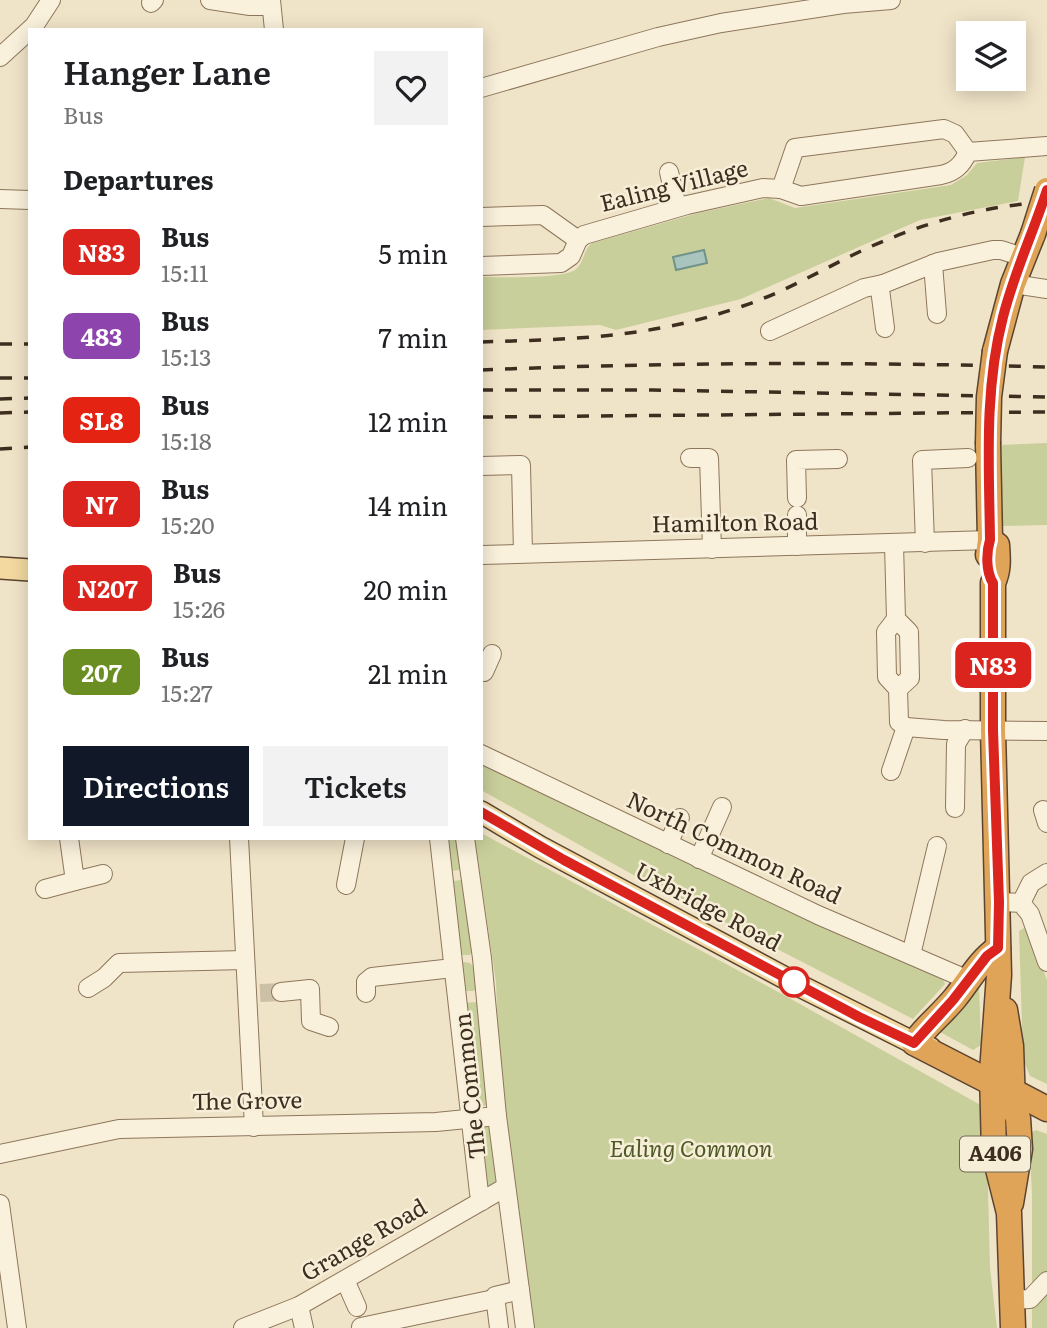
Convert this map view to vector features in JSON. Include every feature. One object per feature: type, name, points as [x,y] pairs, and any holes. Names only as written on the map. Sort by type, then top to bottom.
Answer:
[{"type":"highway","name":"A406","points":[[1013,1328],[1009,1213],[994,1153],[1002,1088],[1011,1046],[999,975],[998,948],[1010,903],[993,730],[993,583],[988,576],[987,549],[990,540],[978,451],[995,351],[1013,284],[1047,190]]},
{"type":"highway","points":[[998,948],[987,956],[914,1043],[1047,1109]]},
{"type":"main road","points":[[0,568],[28,570]]},
{"type":"main road","name":"Uxbridge Road","points":[[483,813],[552,854],[859,1017],[914,1043]]},
{"type":"main road","points":[[1002,1088],[1047,1099]]},
{"type":"main road","points":[[1002,1088],[1047,1121]]},
{"type":"street","points":[[32,28],[51,0]]},
{"type":"street","points":[[210,0],[250,6],[271,3],[274,28]]},
{"type":"street","points":[[483,87],[658,37],[794,6],[891,0]]},
{"type":"street","points":[[0,57],[28,31]]},
{"type":"street","points":[[781,189],[794,148],[944,130],[955,134],[968,152],[1047,146]]},
{"type":"street","name":"Ealing Village","points":[[483,266],[561,263],[571,256],[579,240],[592,232],[677,207],[763,188],[781,189],[801,196],[948,174],[960,166],[968,152]]},
{"type":"street","points":[[669,172],[677,207]]},
{"type":"street","points":[[0,199],[28,200]]},
{"type":"street","points":[[483,217],[543,215],[579,240]]},
{"type":"street","points":[[770,331],[864,288],[881,286],[933,264],[993,250],[1023,257]]},
{"type":"street","points":[[933,264],[937,314]]},
{"type":"street","points":[[1013,284],[1047,289]]},
{"type":"street","points":[[881,286],[885,328]]},
{"type":"street","points":[[925,543],[922,460],[978,451]]},
{"type":"street","points":[[691,458],[709,458],[712,549]]},
{"type":"street","points":[[797,546],[796,460],[838,459]]},
{"type":"street","points":[[483,466],[530,465],[523,554]]},
{"type":"street","name":"Hamilton Road","points":[[483,555],[990,540]]},
{"type":"street","points":[[894,544],[896,619],[886,632],[887,677],[898,689],[899,722],[906,727],[944,730],[1047,731]]},
{"type":"street","points":[[483,672],[492,654]]},
{"type":"street","points":[[891,771],[906,727]]},
{"type":"street","points":[[955,808],[956,744],[965,729]]},
{"type":"street","name":"North Common Road","points":[[483,755],[668,845],[859,934],[960,976],[967,982]]},
{"type":"street","points":[[699,859],[722,807]]},
{"type":"street","points":[[668,845],[680,818]]},
{"type":"street","points":[[69,840],[75,881]]},
{"type":"street","points":[[239,840],[245,960],[253,994],[254,1127]]},
{"type":"street","points":[[346,885],[355,840]]},
{"type":"street","points":[[439,840],[470,1119],[482,1200]]},
{"type":"street","name":"The Common","points":[[466,840],[482,957],[496,1116],[525,1328]]},
{"type":"street","points":[[911,955],[937,846]]},
{"type":"street","points":[[1047,873],[1031,883],[1010,903],[1030,914],[1047,962]]},
{"type":"street","points":[[45,889],[103,874]]},
{"type":"street","points":[[444,877],[471,874]]},
{"type":"street","points":[[366,993],[366,982],[372,976],[482,957]]},
{"type":"street","points":[[88,988],[120,963],[245,960]]},
{"type":"street","points":[[281,992],[310,989],[311,1021],[329,1027]]},
{"type":"street","points":[[457,999],[485,996]]},
{"type":"street","name":"The Grove","points":[[0,1154],[119,1129],[254,1127],[496,1116]]},
{"type":"street","name":"Grange Road","points":[[243,1328],[299,1306],[506,1186]]},
{"type":"street","points":[[0,1205],[17,1328]]},
{"type":"street","points":[[345,1280],[357,1307]]},
{"type":"street","points":[[1013,1300],[1030,1299],[1047,1281]]},
{"type":"street","points":[[499,1328],[494,1299],[497,1294],[520,1290]]},
{"type":"street","points":[[361,1327],[494,1299]]},
{"type":"street","points":[[299,1306],[304,1328]]},
{"type":"green space","points":[[1025,157],[1018,201],[920,220],[741,299],[616,330],[600,325],[483,330],[483,277],[530,277],[568,273],[578,267],[592,243],[698,213],[769,198],[795,208],[951,185],[967,175],[977,163]]},
{"type":"green space","points":[[1047,443],[1047,525],[1002,526],[999,491],[1000,445]]},
{"type":"green space","points":[[483,761],[942,977],[945,984],[913,1019],[637,877],[483,791]]},
{"type":"green space","name":"Ealing Common","points":[[483,834],[782,994],[986,1108],[990,1268],[997,1328],[534,1328],[514,1190],[499,1061],[496,983],[473,840],[483,840]]},
{"type":"green space","points":[[442,840],[461,840],[462,867],[449,871]]},
{"type":"green space","points":[[453,881],[464,881],[473,949],[470,955],[459,955],[449,885]]},
{"type":"green space","points":[[1024,928],[1028,930],[1047,980],[1047,1084],[1030,1076],[1023,1059],[1019,931]]},
{"type":"green space","points":[[464,962],[475,968],[477,987],[474,991],[463,991],[458,965]]},
{"type":"green space","points":[[979,985],[981,1045],[973,1050],[940,1032]]},
{"type":"green space","points":[[478,1002],[488,1105],[478,1107],[461,1003]]},
{"type":"green space","points":[[483,1125],[491,1128],[498,1180],[486,1187],[480,1127]]},
{"type":"green space","points":[[1036,1130],[1047,1134],[1047,1328],[1032,1328],[1029,1134]]},
{"type":"water","points":[[704,250],[707,263],[676,270],[673,257]]},
{"type":"tunnel","points":[[260,993],[281,992]]},
{"type":"railway","points":[[483,342],[614,335],[710,317],[759,300],[863,250],[930,224],[999,207],[1047,202]]},
{"type":"railway","points":[[0,344],[28,344]]},
{"type":"railway","points":[[483,370],[764,364],[1047,367]]},
{"type":"railway","points":[[0,378],[28,378]]},
{"type":"railway","points":[[483,390],[653,390],[1047,397]]},
{"type":"railway","points":[[0,399],[28,398]]},
{"type":"railway","points":[[0,413],[28,412]]},
{"type":"railway","points":[[483,417],[1047,412]]},
{"type":"railway","points":[[0,449],[28,447]]},
{"type":"bus line","name":"N83","points":[[483,813],[564,860],[859,1017],[914,1043],[953,1000],[987,956],[998,948],[993,583],[988,576],[987,549],[990,540],[989,397],[1003,316],[1047,190]]}]
